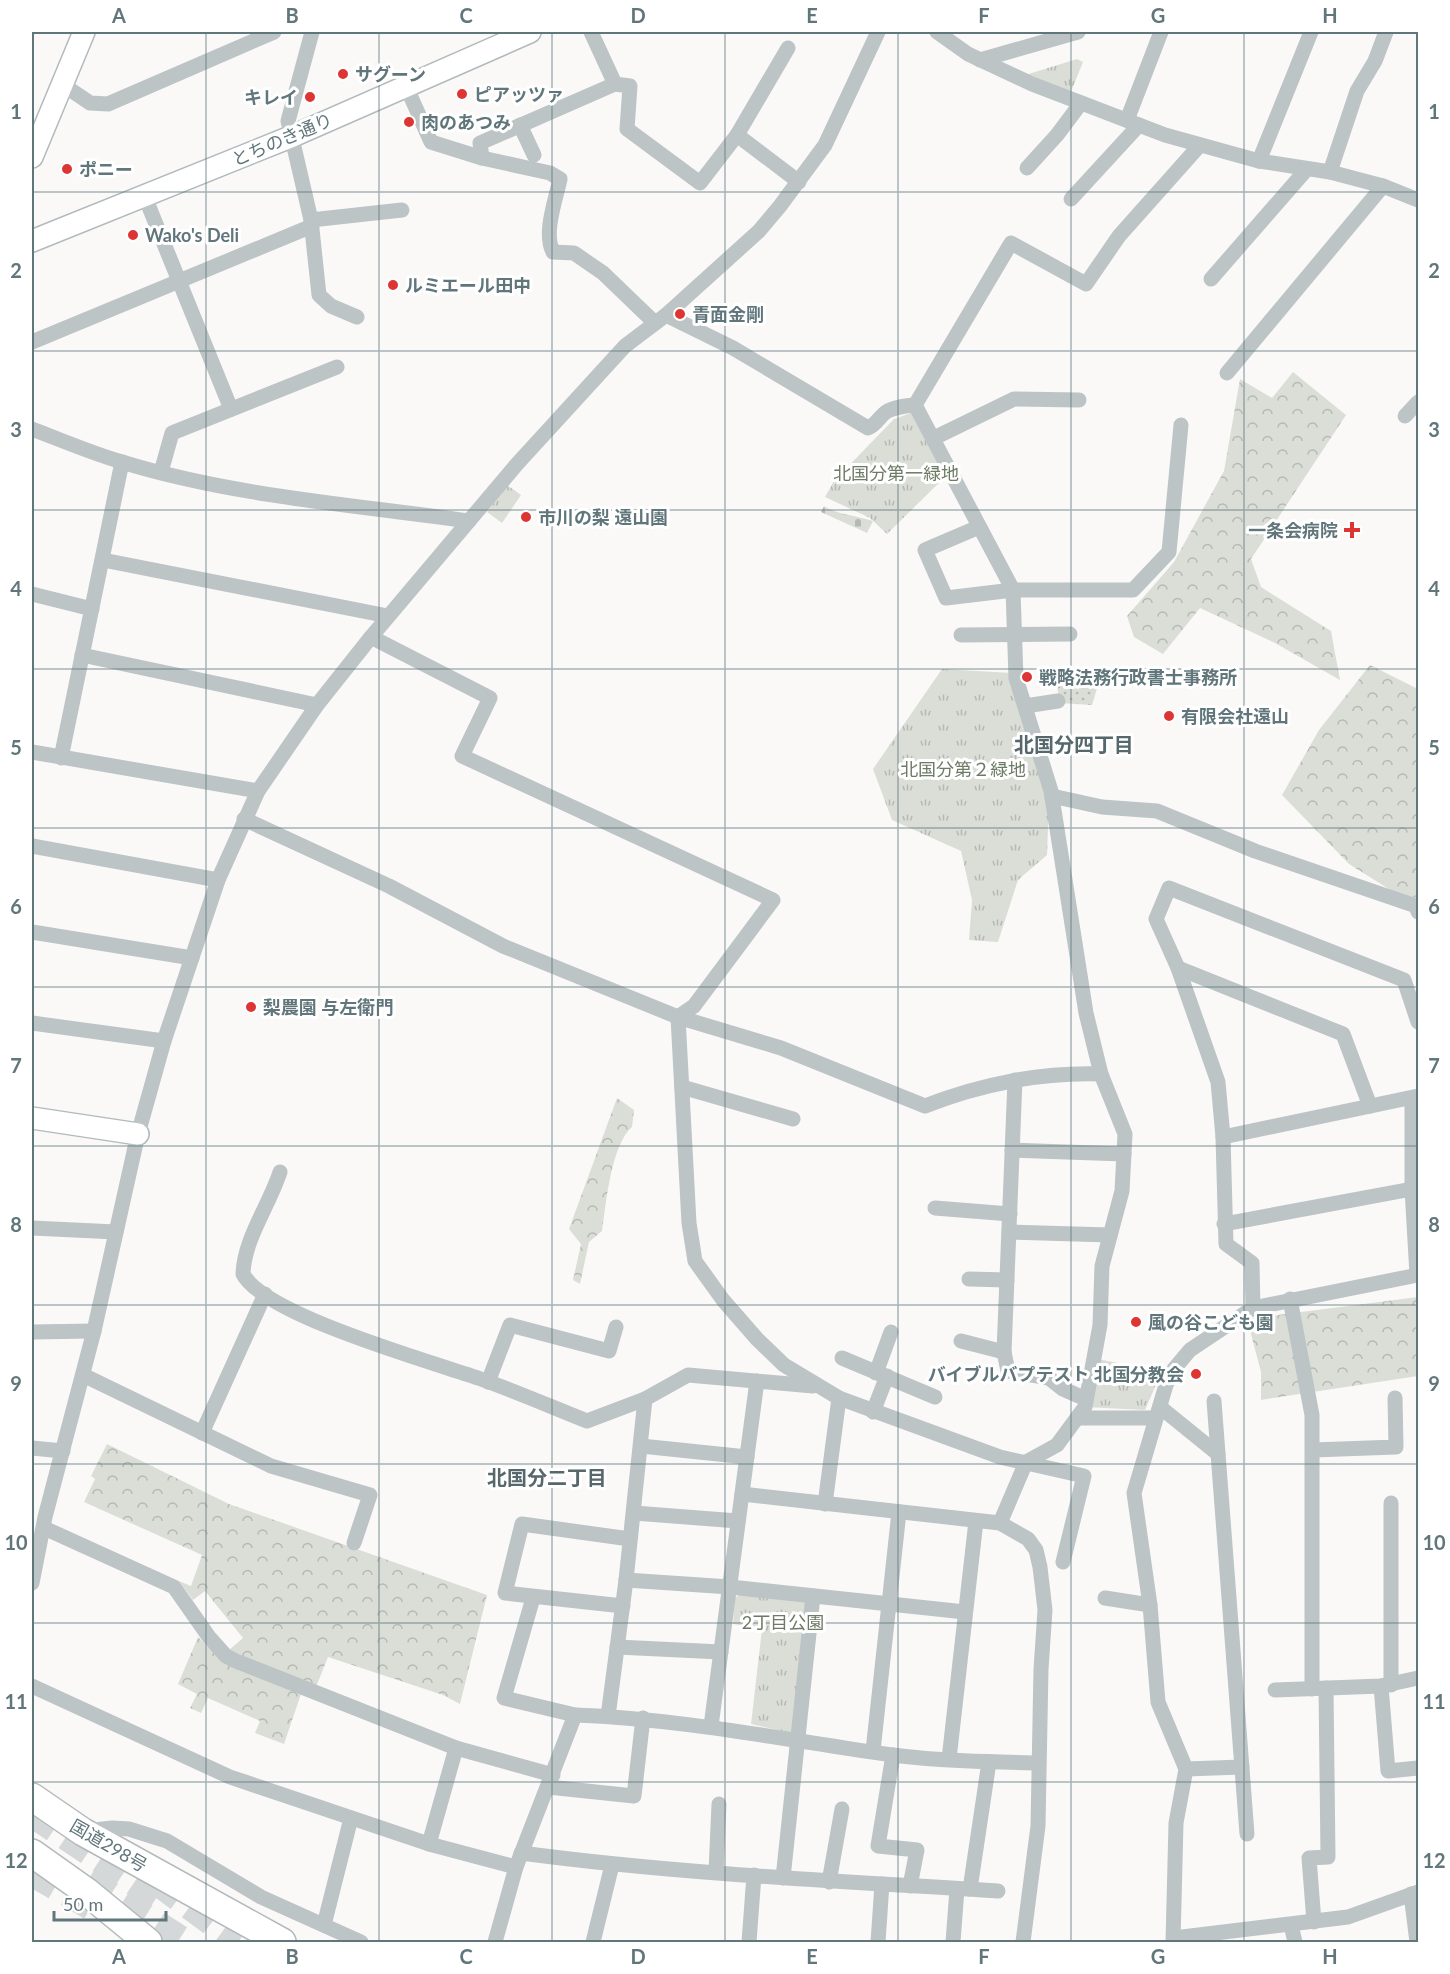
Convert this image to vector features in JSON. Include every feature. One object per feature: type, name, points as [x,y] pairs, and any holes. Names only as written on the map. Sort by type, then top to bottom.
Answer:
[{"type":"highway","name":"国道298号","points":[[32,1797],[82,1832],[282,1942]]},
{"type":"highway","points":[[32,1853],[132,1936]]},
{"type":"street","points":[[32,157],[84,32]]},
{"type":"street","points":[[62,84],[90,103],[108,104],[274,32]]},
{"type":"street","points":[[312,32],[288,121],[312,223],[319,295],[331,306],[357,317]]},
{"type":"street","name":"とちのき通り","points":[[32,241],[293,136],[530,32]]},
{"type":"street","points":[[591,32],[615,84]]},
{"type":"street","points":[[32,1583],[34,1555],[44,1528],[83,1375],[138,1134],[164,1041],[218,880],[258,791],[317,705],[388,616],[611,361],[759,231],[825,145],[878,32]]},
{"type":"street","points":[[937,32],[980,60],[1133,122],[1259,162],[1330,172],[1383,186],[1419,200]]},
{"type":"street","points":[[980,60],[1078,32]]},
{"type":"street","points":[[1071,199],[1133,122],[1161,32]]},
{"type":"street","points":[[1259,162],[1311,32]]},
{"type":"street","points":[[1330,172],[1357,91],[1375,61],[1386,32]]},
{"type":"street","points":[[482,158],[480,143],[615,84],[630,86],[627,129],[700,183],[738,135],[788,48]]},
{"type":"street","points":[[406,86],[431,142],[482,158],[550,172],[560,178],[550,226],[550,247],[553,252],[574,253],[661,319],[733,348],[868,428],[876,425],[884,413],[915,405]]},
{"type":"street","points":[[1028,168],[1082,103]]},
{"type":"street","points":[[520,125],[534,155]]},
{"type":"street","points":[[738,135],[798,182]]},
{"type":"street","points":[[915,405],[1011,243],[1086,284],[1119,236],[1200,145]]},
{"type":"street","points":[[1211,279],[1306,170]]},
{"type":"street","points":[[1227,373],[1383,186]]},
{"type":"street","points":[[145,196],[231,409]]},
{"type":"street","points":[[32,342],[312,223],[402,210]]},
{"type":"street","points":[[161,472],[172,433],[337,367]]},
{"type":"street","points":[[934,438],[1014,399],[1079,400]]},
{"type":"street","points":[[1405,416],[1419,402]]},
{"type":"street","points":[[915,405],[1012,590],[1016,678],[1052,796],[1086,1013],[1101,1074],[1125,1134],[1122,1191],[1102,1266],[1100,1325],[1086,1399],[1079,1418],[1057,1446],[1026,1462],[1000,1523]]},
{"type":"street","points":[[979,527],[925,550],[946,598],[1012,590],[1133,590],[1169,552],[1181,425]]},
{"type":"street","points":[[32,429],[122,462],[161,472],[244,489],[469,521]]},
{"type":"street","points":[[61,758],[122,462]]},
{"type":"street","points":[[103,560],[388,616]]},
{"type":"street","points":[[32,594],[92,609]]},
{"type":"street","points":[[961,635],[1070,634]]},
{"type":"street","points":[[371,637],[490,698],[462,756],[773,900],[694,1006],[678,1017]]},
{"type":"street","points":[[82,655],[317,705]]},
{"type":"street","points":[[1025,706],[1058,701]]},
{"type":"street","points":[[32,752],[258,791]]},
{"type":"street","points":[[1052,796],[1102,807],[1157,811],[1254,851],[1416,906],[1419,912]]},
{"type":"street","points":[[244,819],[389,886],[503,946],[678,1017],[781,1048],[925,1106],[952,1095],[1015,1080],[1078,1073],[1101,1074]]},
{"type":"street","points":[[32,846],[218,880]]},
{"type":"street","points":[[1253,1308],[1252,1263],[1226,1244],[1223,1137],[1218,1082],[1178,968],[1156,919],[1169,888],[1404,980],[1419,1022]]},
{"type":"street","points":[[32,932],[192,958]]},
{"type":"street","points":[[1178,968],[1344,1034],[1370,1106]]},
{"type":"street","points":[[678,1017],[689,1223],[695,1261],[723,1300],[758,1339],[784,1365],[816,1386],[873,1412],[1000,1457],[1084,1476],[1062,1562]]},
{"type":"street","points":[[32,1023],[164,1041]]},
{"type":"street","points":[[1015,1080],[1004,1352],[1008,1371],[1049,1378],[1063,1389],[1086,1399]]},
{"type":"street","points":[[682,1087],[793,1119]]},
{"type":"street","points":[[1223,1137],[1415,1097],[1412,1189],[1418,1275],[1253,1308],[1190,1350],[1174,1369],[1134,1493],[1150,1605],[1158,1702],[1186,1769],[1176,1823],[1173,1940],[1348,1917],[1415,1893],[1417,1942]]},
{"type":"street","points":[[32,1118],[138,1134]]},
{"type":"street","points":[[1012,1150],[1124,1154]]},
{"type":"street","points":[[280,1172],[243,1265],[246,1280],[276,1303],[326,1326],[488,1382],[587,1421],[645,1399],[688,1375],[816,1386]]},
{"type":"street","points":[[1224,1224],[1412,1189]]},
{"type":"street","points":[[935,1208],[1010,1214]]},
{"type":"street","points":[[32,1228],[116,1232]]},
{"type":"street","points":[[1009,1232],[1110,1235]]},
{"type":"street","points":[[969,1278],[1007,1280]]},
{"type":"street","points":[[201,1433],[265,1294]]},
{"type":"street","points":[[1290,1299],[1306,1373],[1313,1450],[1319,1688],[1328,1857],[1309,1858],[1314,1922]]},
{"type":"street","points":[[488,1382],[510,1325],[609,1351],[616,1327]]},
{"type":"street","points":[[32,1332],[94,1331]]},
{"type":"street","points":[[873,1412],[891,1332]]},
{"type":"street","points":[[961,1341],[1004,1352]]},
{"type":"street","points":[[842,1358],[935,1397]]},
{"type":"street","points":[[83,1375],[271,1466],[370,1495],[354,1543]]},
{"type":"street","points":[[711,1726],[757,1381]]},
{"type":"street","points":[[825,1504],[839,1398]]},
{"type":"street","points":[[1313,1450],[1395,1448],[1395,1398]]},
{"type":"street","points":[[608,1716],[634,1513],[645,1399]]},
{"type":"street","points":[[1214,1401],[1247,1834]]},
{"type":"street","points":[[1079,1418],[1158,1413],[1218,1454]]},
{"type":"street","points":[[641,1446],[747,1457]]},
{"type":"street","points":[[32,1448],[63,1451]]},
{"type":"street","points":[[742,1494],[1000,1523],[1028,1539],[1036,1550],[1041,1567],[1045,1610],[1038,1763],[1038,1826],[1023,1942]]},
{"type":"street","points":[[1391,1503],[1386,1685],[1388,1772],[1419,1768]]},
{"type":"street","points":[[873,1751],[899,1512]]},
{"type":"street","points":[[634,1513],[738,1521]]},
{"type":"street","points":[[950,1759],[976,1521]]},
{"type":"street","points":[[623,1606],[533,1598],[505,1593],[522,1524],[630,1539]]},
{"type":"street","points":[[44,1528],[174,1587],[209,1637],[226,1656],[456,1748],[550,1781],[634,1796],[643,1718]]},
{"type":"street","points":[[626,1580],[730,1587],[965,1612]]},
{"type":"street","points":[[783,1878],[813,1596]]},
{"type":"street","points":[[533,1598],[504,1698],[576,1715],[643,1718],[711,1726],[893,1755],[1038,1763]]},
{"type":"street","points":[[1105,1598],[1150,1605]]},
{"type":"street","points":[[617,1647],[721,1652]]},
{"type":"street","points":[[1275,1690],[1386,1685],[1419,1678]]},
{"type":"street","points":[[32,1686],[195,1762],[429,1844],[518,1860],[717,1872],[829,1882],[998,1891]]},
{"type":"street","points":[[495,1942],[518,1860],[576,1715]]},
{"type":"street","points":[[429,1844],[456,1748]]},
{"type":"street","points":[[893,1755],[878,1846],[917,1850],[910,1886]]},
{"type":"street","points":[[953,1942],[989,1762]]},
{"type":"street","points":[[1186,1769],[1242,1767]]},
{"type":"street","points":[[717,1872],[719,1804]]},
{"type":"street","points":[[829,1882],[842,1809]]},
{"type":"street","points":[[324,1925],[351,1818]]},
{"type":"street","points":[[82,1832],[112,1827],[144,1833],[167,1841],[261,1897],[361,1942]]},
{"type":"street","points":[[593,1942],[612,1865]]},
{"type":"street","points":[[749,1942],[754,1875]]},
{"type":"street","points":[[878,1942],[882,1884]]},
{"type":"street","points":[[1292,1925],[1295,1942]]},
{"type":"green space","points":[[1077,59],[1083,62],[1070,94],[1022,76]]},
{"type":"green space","points":[[1293,372],[1346,415],[1251,559],[1261,587],[1331,631],[1340,680],[1275,643],[1200,608],[1163,654],[1134,637],[1127,616],[1174,562],[1224,471],[1240,379],[1272,398]]},
{"type":"green space","name":"北国分第一緑地","points":[[911,413],[946,476],[887,534],[870,518],[825,497],[834,481],[894,419]]},
{"type":"green space","points":[[507,485],[521,495],[502,523],[487,512]]},
{"type":"green space","points":[[824,506],[873,521],[867,533],[821,512]]},
{"type":"green space","points":[[1370,665],[1418,689],[1418,905],[1416,906],[1349,864],[1282,795],[1319,730]]},
{"type":"green space","name":"北国分第２緑地","points":[[942,669],[1012,673],[1049,799],[1047,855],[1018,880],[998,942],[969,940],[972,900],[961,851],[892,820],[873,769]]},
{"type":"green space","points":[[1056,672],[1102,672],[1092,705],[1059,703]]},
{"type":"green space","points":[[617,1098],[634,1110],[632,1127],[619,1147],[614,1161],[602,1231],[589,1242],[580,1284],[573,1280],[581,1244],[569,1229]]},
{"type":"green space","points":[[1418,1297],[1418,1376],[1261,1400],[1261,1372],[1247,1319]]},
{"type":"green space","points":[[1097,1359],[1162,1371],[1145,1410],[1085,1407]]},
{"type":"green space","points":[[107,1444],[229,1504],[487,1595],[460,1704],[443,1695],[328,1657],[316,1687],[229,1650],[243,1638],[205,1591],[193,1600],[179,1581],[191,1586],[202,1555],[84,1502],[95,1479],[91,1476]]},
{"type":"green space","name":"2丁目公園","points":[[741,1594],[808,1601],[794,1734],[751,1724],[762,1629],[733,1624],[735,1598]]},
{"type":"green space","points":[[198,1637],[223,1662],[301,1694],[284,1744],[255,1733],[260,1721],[208,1698],[201,1713],[190,1708],[197,1694],[178,1684]]},
{"type":"tunnel","points":[[32,1814],[168,1905]]},
{"type":"tunnel","points":[[32,1873],[93,1908]]},
{"type":"tunnel","points":[[88,1880],[185,1942]]},
{"type":"tunnel","points":[[157,1882],[238,1942]]},
{"type":"place","name":"サグーン","points":[[343,74]]},
{"type":"place","name":"ピアッツァ","points":[[462,94]]},
{"type":"place","name":"キレイ","points":[[310,97]]},
{"type":"place","name":"肉のあつみ","points":[[409,122]]},
{"type":"place","name":"ポニー","points":[[67,169]]},
{"type":"place","name":"Wako's Deli","points":[[133,235]]},
{"type":"place","name":"ルミエール田中","points":[[393,285]]},
{"type":"place","name":"青面金剛","points":[[680,314]]},
{"type":"place","name":"市川の梨 遠山園","points":[[526,517]]},
{"type":"place","name":"一条会病院","points":[[1352,530]]},
{"type":"place","name":"戦略法務行政書士事務所","points":[[1027,677]]},
{"type":"place","name":"有限会社遠山","points":[[1169,716]]},
{"type":"place","name":"梨農園 与左衛門","points":[[251,1007]]},
{"type":"place","name":"風の谷こども園","points":[[1136,1322]]},
{"type":"place","name":"バイブルバプテスト 北国分教会","points":[[1196,1374]]},
{"type":"district","name":"北国分四丁目","points":[[1074,744]]},
{"type":"district","name":"北国分二丁目","points":[[547,1477]]}]
